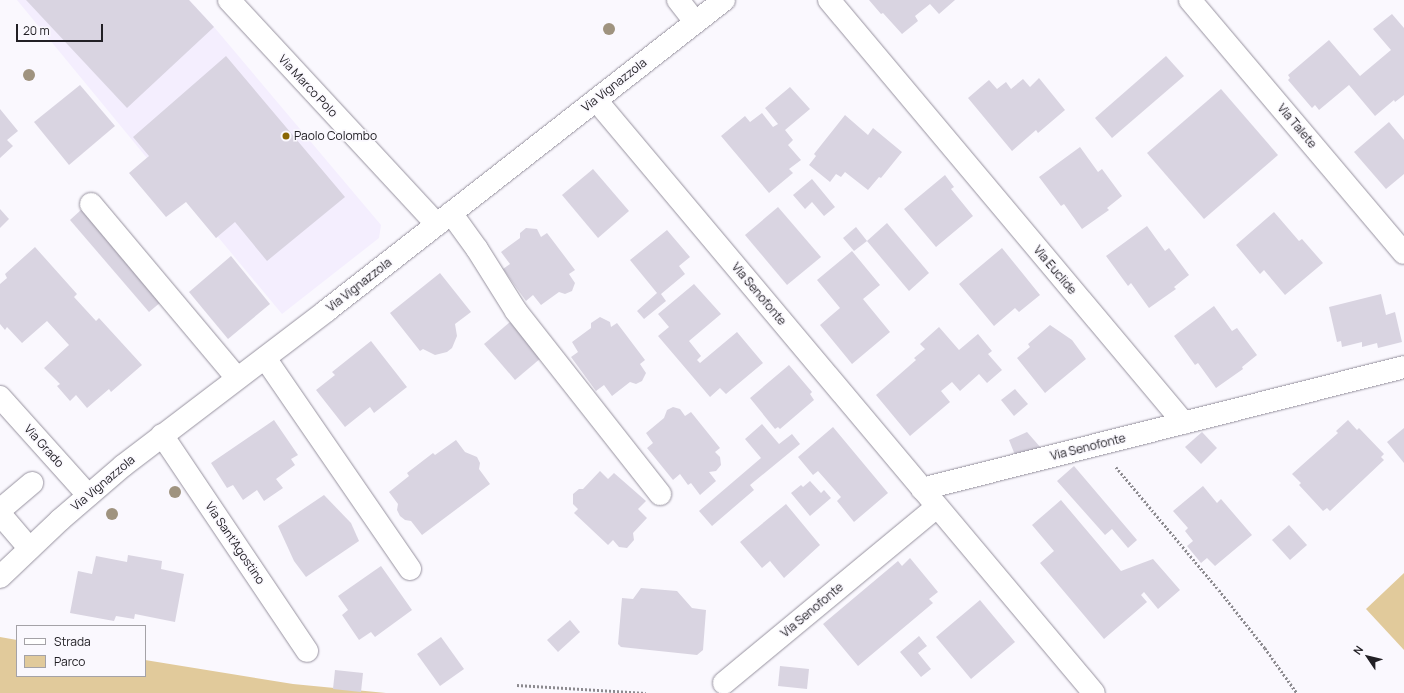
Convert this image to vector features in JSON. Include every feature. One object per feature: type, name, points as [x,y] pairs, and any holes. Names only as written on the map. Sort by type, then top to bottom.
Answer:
[{"type":"street","name":"Via Marco Polo","points":[[228,0],[444,219],[477,249],[516,311],[660,494]]},
{"type":"street","points":[[678,0],[695,22]]},
{"type":"street","name":"Via Vignazzola","points":[[0,577],[29,548],[88,495],[162,435],[265,358],[724,0]]},
{"type":"street","name":"Via Euclide","points":[[829,0],[1184,423]]},
{"type":"street","name":"Via Talete","points":[[1190,0],[1404,253]]},
{"type":"street","name":"Via Senofonte","points":[[596,100],[1094,693]]},
{"type":"street","points":[[91,204],[237,378]]},
{"type":"street","points":[[265,358],[410,569]]},
{"type":"street","points":[[1184,423],[1404,367]]},
{"type":"street","name":"Via Grado","points":[[0,397],[88,495]]},
{"type":"street","name":"Via Senofonte","points":[[922,488],[1184,423]]},
{"type":"street","name":"Via Sant'Agostino","points":[[162,435],[307,651]]},
{"type":"street","points":[[0,510],[32,483]]},
{"type":"street","name":"Via Senofonte","points":[[724,683],[937,507]]},
{"type":"street","points":[[0,514],[29,548]]},
{"type":"path","points":[[1098,444],[1139,496],[1219,590],[1265,648],[1297,693]]},
{"type":"path","points":[[517,685],[646,693]]},
{"type":"shaded area","points":[[17,0],[189,0],[214,27],[381,225],[379,238],[282,314],[218,237],[216,238],[149,156],[147,158]]},
{"type":"green space","points":[[1404,573],[1404,650],[1366,609]]},
{"type":"green space","points":[[0,637],[16,640],[16,677],[146,677],[146,660],[293,684],[386,693],[0,693]]},
{"type":"building","points":[[26,0],[189,0],[214,27],[127,108]]},
{"type":"building","points":[[869,0],[955,0],[939,14],[930,4],[915,16],[918,21],[902,34]]},
{"type":"building","points":[[1392,14],[1404,28],[1404,95],[1395,102],[1394,100],[1375,116],[1349,85],[1319,110],[1315,105],[1312,108],[1288,80],[1290,78],[1288,75],[1329,40],[1360,76],[1391,50],[1373,29]]},
{"type":"building","points":[[226,56],[345,197],[267,261],[235,222],[216,238],[186,202],[166,217],[129,173],[149,156],[133,137]]},
{"type":"building","points":[[1166,56],[1184,76],[1112,138],[1095,118]]},
{"type":"building","points":[[1039,78],[1065,110],[1038,133],[1036,130],[1012,151],[968,98],[989,80],[997,89],[1006,82],[1011,89],[1023,79],[1030,87]]},
{"type":"building","points":[[80,85],[115,126],[69,165],[34,122]]},
{"type":"building","points":[[790,87],[810,109],[785,130],[793,140],[788,145],[801,160],[789,169],[793,173],[769,193],[721,136],[745,116],[750,122],[762,113],[773,127],[778,124],[765,108]]},
{"type":"building","points":[[1221,89],[1278,155],[1204,219],[1147,153]]},
{"type":"building","points":[[0,109],[18,131],[7,140],[13,146],[0,158]]},
{"type":"building","points":[[845,115],[868,135],[873,128],[902,152],[881,178],[879,177],[868,190],[845,172],[841,177],[836,174],[830,182],[809,165],[816,156],[814,154]]},
{"type":"building","points":[[1389,122],[1404,140],[1404,174],[1386,189],[1354,152]]},
{"type":"building","points":[[1080,147],[1098,172],[1102,169],[1122,196],[1107,208],[1109,210],[1082,229],[1064,204],[1061,206],[1039,177]]},
{"type":"building","points":[[593,169],[629,211],[598,238],[562,195]]},
{"type":"building","points":[[945,175],[954,187],[951,189],[973,216],[936,247],[904,209]]},
{"type":"building","points":[[812,179],[835,207],[824,216],[812,202],[805,209],[793,195]]},
{"type":"building","points":[[778,207],[821,257],[787,285],[745,235]]},
{"type":"building","points":[[0,209],[9,219],[0,228]]},
{"type":"building","points":[[82,209],[161,302],[149,312],[70,220]]},
{"type":"building","points":[[1274,212],[1299,241],[1302,239],[1323,263],[1285,295],[1264,270],[1260,274],[1236,245]]},
{"type":"building","points":[[887,223],[929,273],[909,291],[867,241]]},
{"type":"building","points":[[1147,226],[1165,251],[1169,248],[1189,275],[1174,287],[1176,289],[1149,308],[1131,283],[1128,286],[1106,256]]},
{"type":"building","points":[[856,227],[867,241],[854,251],[843,238]]},
{"type":"building","points":[[526,228],[537,229],[541,237],[547,233],[575,270],[569,274],[575,283],[572,291],[565,294],[559,292],[541,305],[533,295],[526,301],[503,269],[510,264],[501,252],[520,238],[520,233]]},
{"type":"building","points":[[667,230],[690,257],[679,266],[685,274],[661,294],[666,301],[644,319],[637,311],[657,293],[630,260]]},
{"type":"building","points":[[35,247],[77,294],[74,297],[96,321],[99,318],[142,365],[111,392],[109,389],[87,408],[76,395],[70,401],[57,386],[60,384],[44,368],[69,345],[47,321],[22,343],[7,327],[5,330],[0,324],[0,284],[7,278],[5,274]]},
{"type":"building","points":[[1002,248],[1040,295],[1019,312],[1015,308],[994,326],[959,284]]},
{"type":"building","points":[[852,251],[880,285],[863,299],[890,332],[852,364],[820,325],[840,308],[817,280]]},
{"type":"building","points":[[231,256],[270,304],[228,339],[189,292]]},
{"type":"building","points":[[440,273],[471,312],[455,324],[457,336],[452,348],[447,352],[435,355],[423,349],[420,351],[390,313]]},
{"type":"building","points":[[694,284],[721,314],[689,341],[701,356],[697,360],[700,363],[737,332],[763,363],[726,394],[720,388],[710,397],[658,336],[669,327],[658,314]]},
{"type":"building","points":[[1381,294],[1386,315],[1395,312],[1402,342],[1378,348],[1377,343],[1362,347],[1362,342],[1342,347],[1341,341],[1337,342],[1329,307]]},
{"type":"building","points":[[1214,306],[1232,331],[1237,328],[1257,355],[1242,367],[1243,369],[1216,388],[1198,363],[1195,365],[1174,336]]},
{"type":"building","points":[[600,317],[610,322],[611,327],[617,323],[645,360],[640,364],[646,373],[642,381],[636,384],[630,382],[612,396],[604,385],[596,391],[571,357],[578,352],[572,342],[591,328],[591,323]]},
{"type":"building","points":[[510,322],[541,358],[515,380],[484,344]]},
{"type":"building","points":[[1050,325],[1072,340],[1086,359],[1045,393],[1017,358],[1030,347],[1028,344]]},
{"type":"building","points":[[939,327],[959,350],[978,334],[992,351],[988,354],[1002,370],[987,383],[979,374],[960,391],[952,382],[941,391],[950,402],[910,436],[876,395],[916,360],[914,358],[925,349],[920,344]]},
{"type":"building","points":[[371,341],[407,387],[374,413],[370,407],[345,427],[316,390],[335,375],[332,372]]},
{"type":"building","points":[[789,365],[812,392],[810,394],[814,400],[780,429],[778,427],[775,429],[750,398]]},
{"type":"building","points":[[1015,389],[1028,404],[1014,416],[1001,400]]},
{"type":"building","points":[[673,407],[680,409],[685,416],[691,412],[720,448],[715,452],[720,457],[721,465],[716,471],[709,472],[716,481],[700,495],[691,483],[688,485],[680,474],[673,480],[647,448],[653,443],[646,433],[664,418],[667,410]]},
{"type":"building","points":[[274,420],[298,455],[291,459],[295,465],[276,479],[283,488],[264,501],[257,490],[243,500],[233,485],[227,488],[211,463]]},
{"type":"building","points":[[1348,420],[1357,430],[1359,428],[1384,454],[1381,457],[1384,460],[1330,511],[1327,508],[1323,511],[1299,485],[1301,483],[1292,474],[1338,433],[1336,431]]},
{"type":"building","points":[[762,424],[779,444],[792,434],[800,444],[750,485],[754,490],[712,526],[699,511],[761,458],[745,439]]},
{"type":"building","points":[[833,427],[888,493],[854,522],[837,501],[841,497],[818,471],[813,475],[798,457]]},
{"type":"building","points":[[1404,428],[1404,463],[1387,442]]},
{"type":"building","points":[[1027,432],[1041,448],[1015,455],[1009,440]]},
{"type":"building","points":[[1202,432],[1217,448],[1201,464],[1185,447]]},
{"type":"building","points":[[456,440],[465,452],[477,457],[480,463],[479,469],[490,484],[422,535],[411,521],[405,520],[400,516],[397,510],[398,504],[389,492],[409,476],[407,473],[433,453],[435,455]]},
{"type":"building","points":[[1074,466],[1137,540],[1128,548],[1112,529],[1105,535],[1057,481]]},
{"type":"building","points":[[600,471],[608,479],[614,473],[646,501],[638,509],[647,518],[633,533],[634,540],[627,548],[619,547],[613,540],[608,545],[574,513],[578,509],[573,504],[573,494],[579,489],[583,489]]},
{"type":"building","points":[[810,481],[821,493],[824,490],[831,498],[810,516],[791,493],[801,485],[803,487]]},
{"type":"building","points":[[1203,486],[1217,503],[1221,499],[1252,535],[1215,566],[1207,558],[1201,563],[1187,546],[1193,541],[1185,531],[1188,528],[1173,511]]},
{"type":"building","points":[[324,495],[351,523],[359,541],[306,577],[294,561],[278,526]]},
{"type":"building","points":[[1061,500],[1121,571],[1153,559],[1180,590],[1158,609],[1144,592],[1141,595],[1147,602],[1104,639],[1040,563],[1054,551],[1032,525]]},
{"type":"building","points":[[786,504],[820,545],[784,578],[770,561],[762,568],[740,542]]},
{"type":"building","points":[[1289,525],[1307,545],[1290,560],[1272,540]]},
{"type":"building","points":[[128,555],[162,561],[161,569],[184,574],[175,622],[135,614],[134,619],[116,616],[114,621],[70,613],[78,571],[92,574],[96,556],[127,562]]},
{"type":"building","points":[[910,558],[938,592],[929,599],[933,603],[858,666],[823,624],[898,561],[902,566]]},
{"type":"building","points":[[381,566],[412,610],[375,637],[371,632],[359,640],[342,615],[348,610],[338,596]]},
{"type":"building","points":[[641,588],[677,591],[692,608],[706,610],[703,650],[697,655],[621,647],[618,644],[622,598],[633,599]]},
{"type":"building","points":[[980,600],[1015,642],[971,679],[936,637]]},
{"type":"building","points":[[570,620],[580,632],[558,652],[547,640]]},
{"type":"building","points":[[919,636],[927,646],[918,653],[931,669],[921,677],[900,652]]},
{"type":"building","points":[[441,637],[464,669],[440,686],[417,654]]},
{"type":"building","points":[[780,666],[809,669],[807,689],[778,686]]},
{"type":"building","points":[[335,670],[363,673],[361,692],[333,689]]},
{"type":"place","name":"Paolo Colombo","points":[[286,136]]}]
